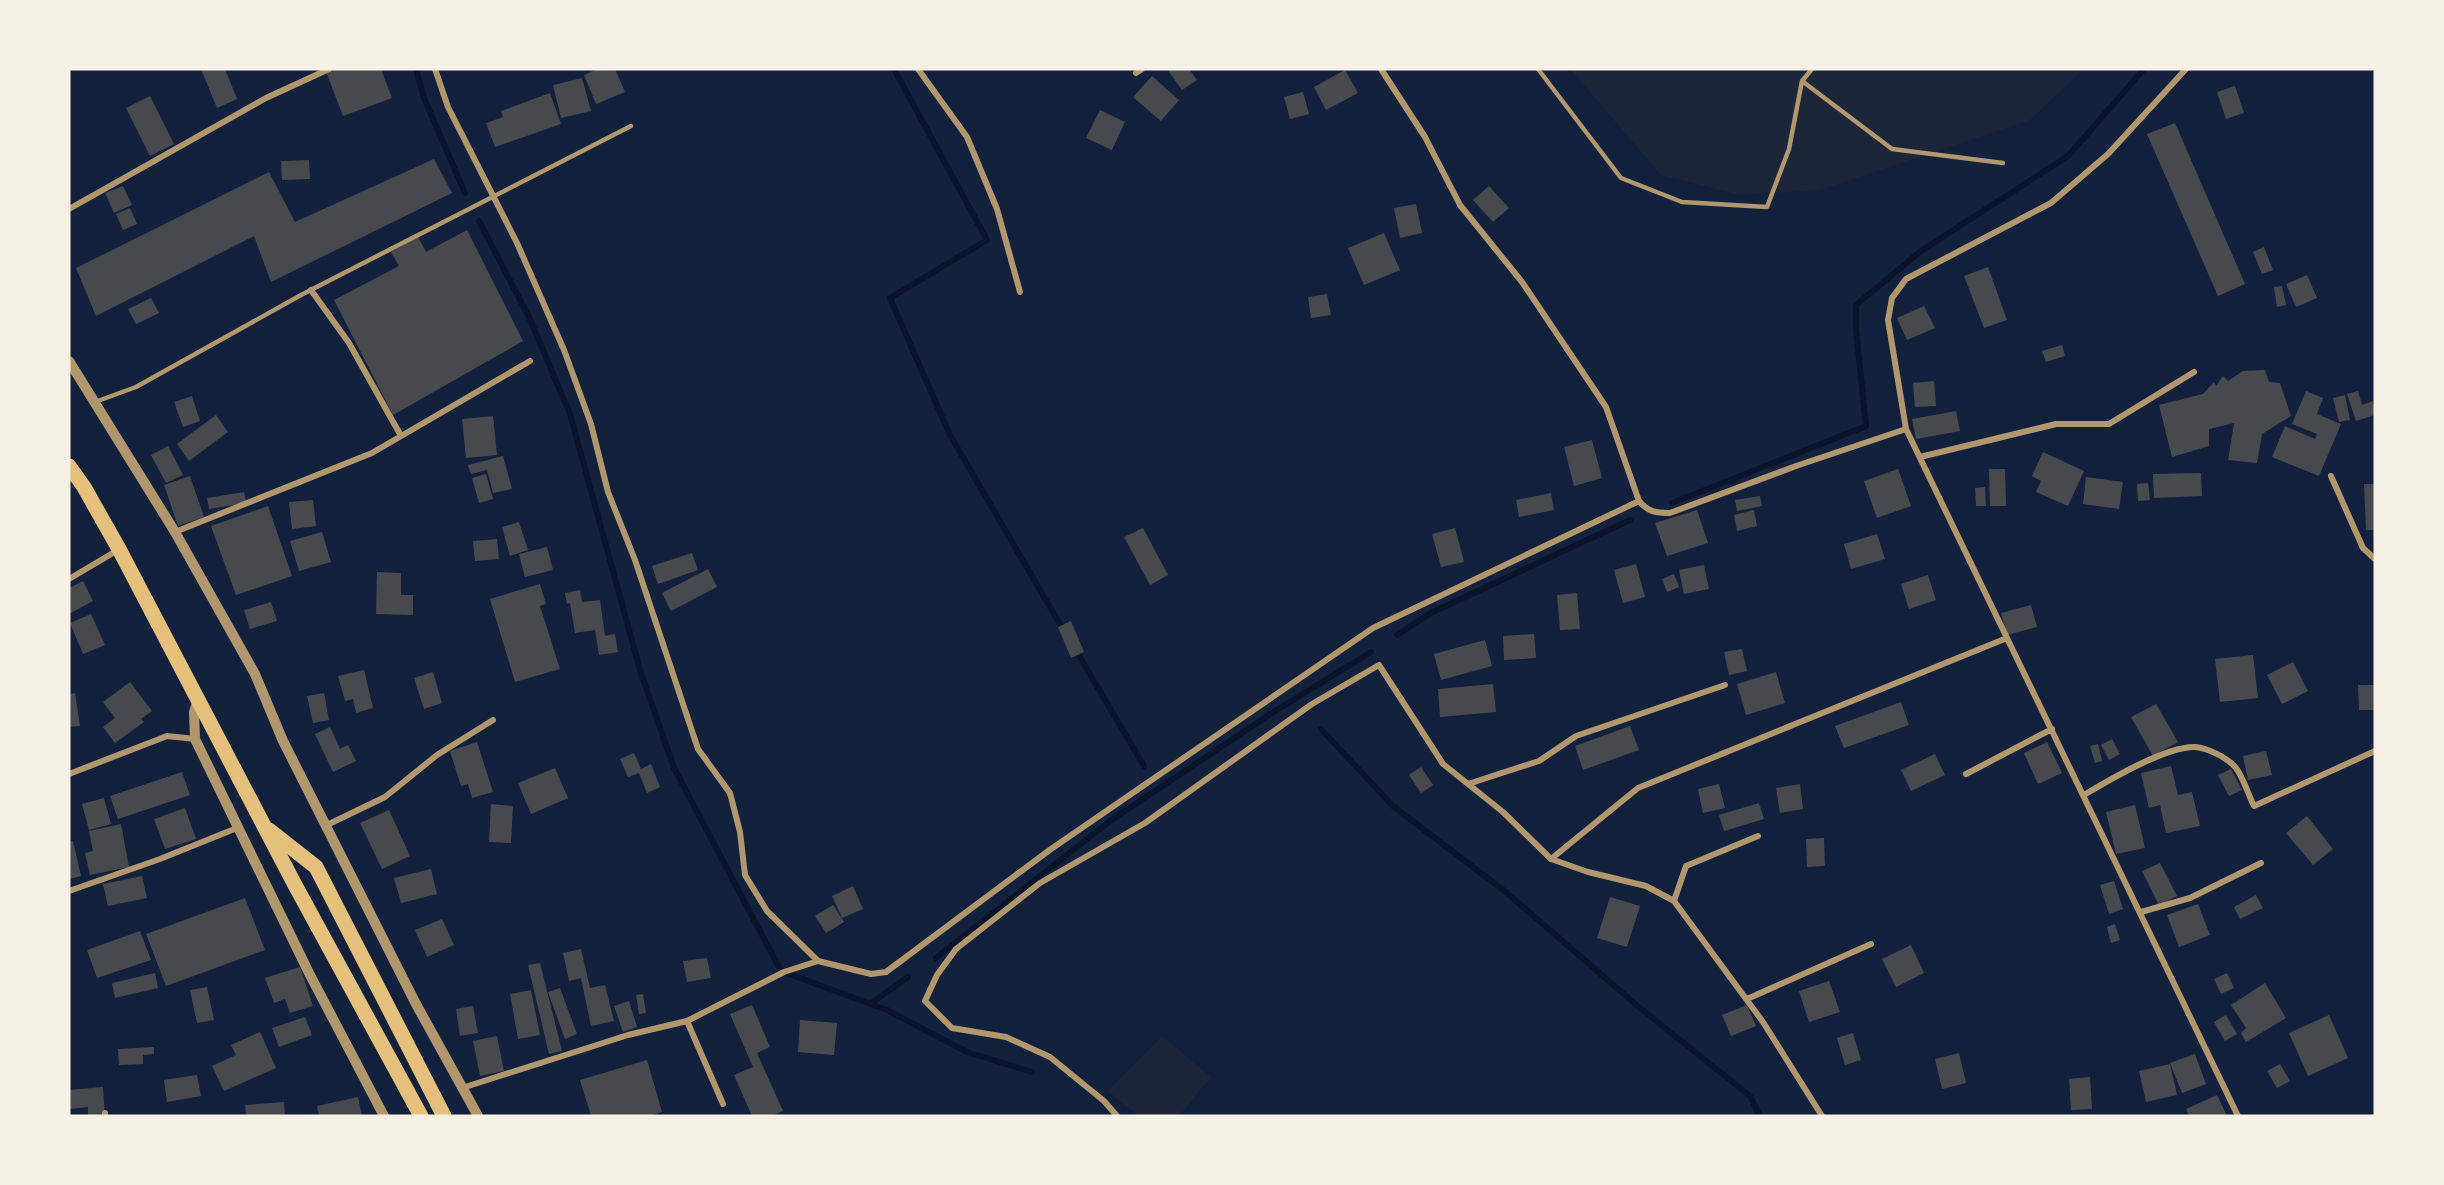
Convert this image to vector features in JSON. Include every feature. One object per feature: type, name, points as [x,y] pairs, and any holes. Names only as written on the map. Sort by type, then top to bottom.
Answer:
[{"type":"highway","points":[[69,466],[84,487],[119,549],[295,885],[421,1116]]},
{"type":"highway","points":[[264,826],[316,867],[444,1116]]},
{"type":"street","points":[[69,209],[266,98],[329,69]]},
{"type":"street","points":[[435,69],[448,107],[522,254],[564,350],[591,424],[608,492],[635,560],[698,750],[730,793],[740,832],[745,875],[767,911],[818,961],[871,974],[886,972],[1051,849],[1373,628],[1639,501]]},
{"type":"street","points":[[918,69],[967,136],[997,209],[1020,291]]},
{"type":"street","points":[[1381,69],[1425,136],[1460,205],[1522,282],[1606,407],[1639,501],[1646,509],[1656,513],[1670,513],[1796,466],[1906,429]]},
{"type":"street","points":[[2186,69],[2108,154],[2051,203],[1906,279],[1892,298],[1888,320],[1906,429],[2238,1116]]},
{"type":"street","points":[[311,290],[349,343],[400,436]]},
{"type":"street","points":[[69,361],[175,532],[255,674],[283,741],[416,1004],[478,1116]]},
{"type":"street","points":[[175,532],[346,465],[531,362]]},
{"type":"street","points":[[1920,457],[2056,424],[2109,424],[2194,372]]},
{"type":"street","points":[[2331,476],[2363,548],[2375,559]]},
{"type":"street","points":[[69,579],[119,549]]},
{"type":"street","points":[[1551,859],[1638,788],[2007,638]]},
{"type":"street","points":[[1118,1116],[1104,1101],[1050,1057],[1006,1037],[952,1028],[925,1001],[937,975],[956,949],[1040,883],[1145,823],[1312,704],[1379,664],[1443,764],[1503,812],[1551,859],[1588,872],[1646,886],[1674,901],[1747,999],[1822,1116]]},
{"type":"street","points":[[1468,784],[1539,761],[1576,736],[1725,686]]},
{"type":"street","points":[[198,699],[194,712],[195,739],[237,828],[384,1116]]},
{"type":"street","points":[[327,825],[385,797],[437,755],[493,720]]},
{"type":"street","points":[[1966,774],[2052,729]]},
{"type":"street","points":[[69,774],[167,736],[195,739]]},
{"type":"street","points":[[2084,795],[2126,770],[2179,750],[2196,747],[2221,756],[2235,768],[2254,806],[2375,751]]},
{"type":"street","points":[[69,891],[160,859],[237,828]]},
{"type":"street","points":[[1674,901],[1686,866],[1758,836]]},
{"type":"street","points":[[2140,912],[2190,898],[2261,863]]},
{"type":"street","points":[[1747,999],[1871,944]]},
{"type":"street","points":[[462,1088],[628,1035],[687,1021],[784,972],[818,961]]},
{"type":"street","points":[[687,1021],[723,1104]]},
{"type":"lane","points":[[1538,69],[1621,178],[1682,202],[1767,207],[1789,149],[1802,81],[1812,69]]},
{"type":"lane","points":[[1802,81],[1892,149],[2003,164]]},
{"type":"lane","points":[[96,402],[136,387],[311,290],[631,126]]},
{"type":"shaded area","points":[[1570,69],[2084,69],[2030,120],[1820,190],[1740,195],[1661,175]]},
{"type":"shaded area","points":[[1162,1036],[1211,1077],[1179,1116],[1138,1116],[1108,1091]]},
{"type":"building","points":[[201,69],[225,69],[237,99],[217,108]]},
{"type":"building","points":[[325,69],[381,69],[392,98],[343,116]]},
{"type":"building","points":[[597,69],[615,69],[625,92],[596,104],[584,75]]},
{"type":"building","points":[[1167,69],[1189,69],[1197,80],[1182,90]]},
{"type":"building","points":[[1345,70],[1358,93],[1326,110],[1314,87]]},
{"type":"building","points":[[1152,76],[1179,100],[1161,121],[1133,97]]},
{"type":"building","points":[[582,78],[591,111],[561,118],[553,85]]},
{"type":"building","points":[[2235,86],[2244,113],[2226,119],[2217,92]]},
{"type":"building","points":[[1303,92],[1309,114],[1290,119],[1284,97]]},
{"type":"building","points":[[550,93],[561,124],[495,147],[486,123],[503,117],[501,111]]},
{"type":"building","points":[[150,96],[174,144],[150,156],[126,108]]},
{"type":"building","points":[[1100,110],[1125,122],[1112,150],[1086,138]]},
{"type":"building","points":[[2175,123],[2245,284],[2218,296],[2147,134]]},
{"type":"building","points":[[434,159],[452,193],[271,282],[254,236],[96,316],[76,268],[269,172],[295,222]]},
{"type":"building","points":[[309,160],[310,179],[282,180],[281,161]]},
{"type":"building","points":[[123,186],[132,205],[114,213],[105,193]]},
{"type":"building","points":[[1489,186],[1509,208],[1493,222],[1473,200]]},
{"type":"building","points":[[1416,204],[1422,233],[1400,238],[1394,208]]},
{"type":"building","points":[[130,208],[137,224],[123,230],[116,214]]},
{"type":"building","points":[[467,230],[523,341],[393,415],[334,300],[399,266],[391,252],[418,237],[426,252]]},
{"type":"building","points":[[1384,233],[1400,270],[1364,285],[1348,248]]},
{"type":"building","points":[[2264,247],[2273,270],[2262,274],[2253,252]]},
{"type":"building","points":[[1988,267],[2007,320],[1984,328],[1964,276]]},
{"type":"building","points":[[2307,275],[2317,298],[2296,307],[2286,284]]},
{"type":"building","points":[[2282,286],[2286,305],[2277,307],[2274,287]]},
{"type":"building","points":[[1327,294],[1331,315],[1311,318],[1308,297]]},
{"type":"building","points":[[151,298],[159,313],[136,324],[128,309]]},
{"type":"building","points":[[1924,306],[1935,328],[1907,340],[1897,318]]},
{"type":"building","points":[[2062,345],[2065,356],[2046,362],[2042,351]]},
{"type":"building","points":[[2265,370],[2269,382],[2280,383],[2291,416],[2262,434],[2257,463],[2228,460],[2234,423],[2209,429],[2209,446],[2172,457],[2159,405],[2203,394],[2214,382],[2216,386],[2223,376],[2228,381],[2243,371]]},
{"type":"building","points":[[1934,381],[1936,406],[1915,407],[1913,383]]},
{"type":"building","points":[[2306,391],[2323,398],[2317,414],[2341,424],[2319,476],[2272,457],[2285,426],[2315,439],[2317,434],[2292,424]]},
{"type":"building","points":[[2358,391],[2362,405],[2373,401],[2375,415],[2356,421],[2347,394]]},
{"type":"building","points":[[2345,395],[2350,420],[2339,422],[2333,398]]},
{"type":"building","points":[[192,396],[200,421],[183,427],[174,402]]},
{"type":"building","points":[[1956,411],[1960,431],[1916,439],[1912,419]]},
{"type":"building","points":[[216,415],[228,432],[189,461],[177,444]]},
{"type":"building","points":[[493,416],[497,455],[466,458],[462,419]]},
{"type":"building","points":[[1592,440],[1602,478],[1574,486],[1564,447]]},
{"type":"building","points":[[168,446],[183,475],[166,483],[151,455]]},
{"type":"building","points":[[2043,452],[2084,471],[2068,506],[2036,492],[2041,481],[2032,476]]},
{"type":"building","points":[[503,456],[512,489],[493,493],[487,470],[471,474],[468,465]]},
{"type":"building","points":[[1898,469],[1911,506],[1877,518],[1864,481]]},
{"type":"building","points":[[1989,469],[2005,469],[2006,506],[1990,506]]},
{"type":"building","points":[[2201,473],[2202,496],[2154,498],[2153,474]]},
{"type":"building","points":[[486,474],[493,499],[479,503],[472,478]]},
{"type":"building","points":[[190,476],[204,517],[178,526],[164,485]]},
{"type":"building","points":[[2086,477],[2123,482],[2119,509],[2083,504]]},
{"type":"building","points":[[2148,483],[2150,500],[2138,501],[2137,484]]},
{"type":"building","points":[[2364,484],[2375,484],[2375,530],[2366,530]]},
{"type":"building","points":[[1985,487],[1986,506],[1976,506],[1975,488]]},
{"type":"building","points":[[244,492],[246,503],[209,509],[207,498]]},
{"type":"building","points":[[1551,493],[1554,510],[1519,517],[1516,500]]},
{"type":"building","points":[[1760,496],[1762,506],[1737,511],[1735,500]]},
{"type":"building","points":[[313,500],[316,526],[292,529],[289,502]]},
{"type":"building","points":[[268,506],[292,576],[236,595],[211,526]]},
{"type":"building","points":[[1697,510],[1708,543],[1667,556],[1655,523]]},
{"type":"building","points":[[1754,510],[1757,526],[1737,531],[1734,515]]},
{"type":"building","points":[[519,522],[528,550],[510,556],[502,527]]},
{"type":"building","points":[[1143,528],[1168,575],[1150,585],[1124,537]]},
{"type":"building","points":[[1455,528],[1464,562],[1441,567],[1432,534]]},
{"type":"building","points":[[322,532],[331,562],[299,571],[290,541]]},
{"type":"building","points":[[1877,534],[1885,559],[1851,569],[1844,544]]},
{"type":"building","points":[[497,539],[499,559],[475,561],[473,541]]},
{"type":"building","points":[[547,547],[553,570],[525,577],[519,554]]},
{"type":"building","points":[[692,553],[698,570],[658,584],[652,566]]},
{"type":"building","points":[[1636,564],[1645,597],[1623,603],[1614,570]]},
{"type":"building","points":[[1704,565],[1709,589],[1684,594],[1679,570]]},
{"type":"building","points":[[708,569],[717,587],[671,611],[662,593]]},
{"type":"building","points":[[377,572],[401,573],[401,595],[413,595],[413,615],[376,614]]},
{"type":"building","points":[[1674,574],[1679,587],[1667,592],[1662,579]]},
{"type":"building","points":[[1928,575],[1936,600],[1909,609],[1901,584]]},
{"type":"building","points":[[83,581],[93,601],[69,614],[69,588]]},
{"type":"building","points":[[540,584],[546,604],[540,606],[560,669],[515,682],[490,599]]},
{"type":"building","points":[[580,590],[582,602],[600,600],[605,636],[615,634],[618,652],[599,655],[595,630],[575,633],[570,603],[567,604],[565,593]]},
{"type":"building","points":[[1577,593],[1580,629],[1560,630],[1557,595]]},
{"type":"building","points":[[271,602],[277,621],[250,629],[244,610]]},
{"type":"building","points":[[2031,605],[2037,627],[2007,635],[2001,613]]},
{"type":"building","points":[[91,614],[105,645],[83,654],[70,623]]},
{"type":"building","points":[[1071,621],[1084,652],[1071,658],[1058,627]]},
{"type":"building","points":[[1534,634],[1536,658],[1504,660],[1503,636]]},
{"type":"building","points":[[1485,640],[1492,666],[1441,680],[1434,654]]},
{"type":"building","points":[[1742,649],[1747,671],[1729,675],[1724,652]]},
{"type":"building","points":[[2253,655],[2258,698],[2220,702],[2215,659]]},
{"type":"building","points":[[2293,662],[2308,691],[2282,704],[2267,675]]},
{"type":"building","points":[[364,670],[373,708],[356,713],[353,699],[345,701],[338,676]]},
{"type":"building","points":[[433,672],[442,703],[424,709],[414,678]]},
{"type":"building","points":[[1776,672],[1785,703],[1746,715],[1737,684]]},
{"type":"building","points":[[130,682],[152,711],[141,719],[144,722],[115,743],[103,727],[115,718],[103,702]]},
{"type":"building","points":[[1493,684],[1496,712],[1440,717],[1438,689]]},
{"type":"building","points":[[2358,685],[2375,685],[2375,710],[2359,710]]},
{"type":"building","points":[[75,693],[80,726],[69,727],[69,694]]},
{"type":"building","points":[[324,693],[329,720],[313,723],[307,696]]},
{"type":"building","points":[[1901,702],[1909,725],[1844,748],[1835,726]]},
{"type":"building","points":[[2156,704],[2178,742],[2153,756],[2131,717]]},
{"type":"building","points":[[1630,726],[1639,750],[1583,770],[1575,746]]},
{"type":"building","points":[[330,727],[340,749],[348,745],[356,761],[333,772],[315,734]]},
{"type":"building","points":[[2112,739],[2120,754],[2109,760],[2101,745]]},
{"type":"building","points":[[477,742],[493,792],[472,798],[468,784],[461,786],[450,751]]},
{"type":"building","points":[[2047,742],[2062,773],[2038,784],[2024,753]]},
{"type":"building","points":[[2098,744],[2102,761],[2095,763],[2090,746]]},
{"type":"building","points":[[2266,751],[2272,775],[2248,780],[2243,756]]},
{"type":"building","points":[[634,753],[641,769],[651,764],[660,787],[647,793],[639,773],[628,777],[620,759]]},
{"type":"building","points":[[1935,754],[1945,775],[1911,791],[1901,770]]},
{"type":"building","points":[[2171,766],[2178,795],[2192,792],[2200,826],[2166,833],[2160,805],[2149,808],[2141,773]]},
{"type":"building","points":[[1421,767],[1433,785],[1421,793],[1409,775]]},
{"type":"building","points":[[555,768],[568,798],[531,814],[518,783]]},
{"type":"building","points":[[2231,769],[2242,790],[2229,796],[2218,775]]},
{"type":"building","points":[[182,772],[190,795],[118,819],[110,796]]},
{"type":"building","points":[[1719,784],[1725,808],[1703,813],[1698,789]]},
{"type":"building","points":[[1800,784],[1803,809],[1780,813],[1776,788]]},
{"type":"building","points":[[104,798],[111,824],[89,830],[82,804]]},
{"type":"building","points":[[1759,803],[1764,819],[1724,831],[1719,815]]},
{"type":"building","points":[[491,804],[513,806],[511,843],[489,842]]},
{"type":"building","points":[[2135,805],[2145,848],[2116,854],[2106,812]]},
{"type":"building","points":[[185,808],[196,839],[165,849],[154,819]]},
{"type":"building","points":[[389,810],[410,856],[382,869],[360,823]]},
{"type":"building","points":[[2307,816],[2333,849],[2313,865],[2286,833]]},
{"type":"building","points":[[121,824],[129,867],[90,875],[85,853],[93,851],[89,831]]},
{"type":"building","points":[[1824,838],[1825,866],[1807,867],[1806,839]]},
{"type":"building","points":[[73,841],[81,876],[69,879],[69,842]]},
{"type":"building","points":[[2160,863],[2177,896],[2159,905],[2142,871]]},
{"type":"building","points":[[431,869],[437,894],[401,903],[394,878]]},
{"type":"building","points":[[142,876],[147,898],[108,906],[103,884]]},
{"type":"building","points":[[2114,881],[2123,909],[2109,914],[2100,885]]},
{"type":"building","points":[[853,886],[863,909],[842,918],[832,896]]},
{"type":"building","points":[[2256,895],[2263,908],[2240,919],[2234,907]]},
{"type":"building","points":[[1610,897],[1640,906],[1627,947],[1597,938]]},
{"type":"building","points":[[245,898],[265,950],[166,986],[146,934]]},
{"type":"building","points":[[2198,904],[2210,935],[2179,947],[2167,915]]},
{"type":"building","points":[[833,905],[844,922],[826,933],[815,916]]},
{"type":"building","points":[[442,919],[454,945],[427,957],[415,930]]},
{"type":"building","points":[[2115,924],[2120,940],[2111,943],[2107,927]]},
{"type":"building","points":[[140,931],[151,960],[97,978],[87,950]]},
{"type":"building","points":[[1911,945],[1924,973],[1896,987],[1882,959]]},
{"type":"building","points":[[581,949],[590,988],[605,985],[614,1021],[591,1026],[581,978],[569,981],[563,953]]},
{"type":"building","points":[[707,958],[711,978],[687,982],[683,961]]},
{"type":"building","points":[[540,963],[562,1051],[549,1054],[528,965]]},
{"type":"building","points":[[300,967],[313,1006],[290,1013],[285,999],[274,1003],[265,978]]},
{"type":"building","points":[[155,973],[158,988],[115,998],[112,983]]},
{"type":"building","points":[[2227,973],[2234,988],[2221,994],[2214,979]]},
{"type":"building","points":[[1829,981],[1840,1012],[1809,1022],[1799,991]]},
{"type":"building","points":[[2265,983],[2286,1018],[2246,1042],[2241,1033],[2246,1028],[2231,1005]]},
{"type":"building","points":[[207,987],[214,1020],[197,1023],[190,990]]},
{"type":"building","points":[[560,988],[577,1034],[565,1039],[548,992]]},
{"type":"building","points":[[531,990],[540,1035],[518,1039],[510,994]]},
{"type":"building","points":[[643,994],[646,1013],[639,1014],[636,995]]},
{"type":"building","points":[[629,1001],[637,1027],[623,1032],[614,1006]]},
{"type":"building","points":[[752,1005],[770,1047],[757,1053],[783,1111],[772,1116],[752,1116],[734,1075],[753,1067],[730,1014]]},
{"type":"building","points":[[1747,1005],[1756,1026],[1731,1036],[1722,1015]]},
{"type":"building","points":[[473,1006],[478,1033],[460,1036],[456,1009]]},
{"type":"building","points":[[2226,1015],[2237,1034],[2225,1041],[2214,1022]]},
{"type":"building","points":[[2329,1015],[2348,1058],[2308,1076],[2289,1033]]},
{"type":"building","points":[[305,1017],[312,1035],[279,1047],[272,1028]]},
{"type":"building","points":[[800,1020],[837,1023],[834,1055],[798,1052]]},
{"type":"building","points":[[260,1032],[276,1068],[224,1091],[212,1066],[236,1055],[231,1045]]},
{"type":"building","points":[[1853,1033],[1861,1060],[1845,1065],[1837,1038]]},
{"type":"building","points":[[497,1036],[504,1071],[480,1076],[473,1041]]},
{"type":"building","points":[[154,1047],[154,1054],[143,1055],[143,1064],[119,1065],[118,1049]]},
{"type":"building","points":[[1959,1053],[1966,1083],[1942,1089],[1935,1059]]},
{"type":"building","points":[[2195,1054],[2206,1084],[2182,1093],[2170,1063]]},
{"type":"building","points":[[647,1060],[662,1112],[650,1116],[591,1116],[580,1080]]},
{"type":"building","points":[[2170,1064],[2177,1095],[2146,1102],[2139,1071]]},
{"type":"building","points":[[2280,1064],[2290,1081],[2277,1088],[2267,1071]]},
{"type":"building","points":[[197,1075],[201,1096],[167,1102],[164,1080]]},
{"type":"building","points":[[2090,1077],[2092,1109],[2071,1110],[2069,1079]]},
{"type":"building","points":[[103,1087],[105,1116],[88,1116],[88,1107],[69,1109],[69,1090]]},
{"type":"building","points":[[2217,1095],[2227,1116],[2189,1116],[2186,1109]]},
{"type":"building","points":[[358,1097],[362,1116],[319,1116],[317,1106]]},
{"type":"building","points":[[284,1102],[285,1116],[246,1116],[245,1105]]},
{"type":"waterway","points":[[416,69],[424,98],[465,193]]},
{"type":"waterway","points":[[894,69],[987,240],[890,298],[950,435],[1065,633]]},
{"type":"waterway","points":[[1672,503],[1866,426],[1856,330],[1856,305],[1921,251],[2068,156],[2144,69]]},
{"type":"waterway","points":[[479,221],[529,317],[570,414],[640,670],[674,768],[781,971],[887,1010],[967,1052],[1032,1072]]},
{"type":"waterway","points":[[1397,635],[1431,613],[1630,520]]},
{"type":"waterway","points":[[1075,649],[1144,766]]},
{"type":"waterway","points":[[936,958],[1110,821],[1272,713],[1371,652]]},
{"type":"waterway","points":[[1321,729],[1393,806],[1507,893],[1640,1008],[1750,1096],[1760,1116]]},
{"type":"waterway","points":[[870,1004],[908,977]]}]
